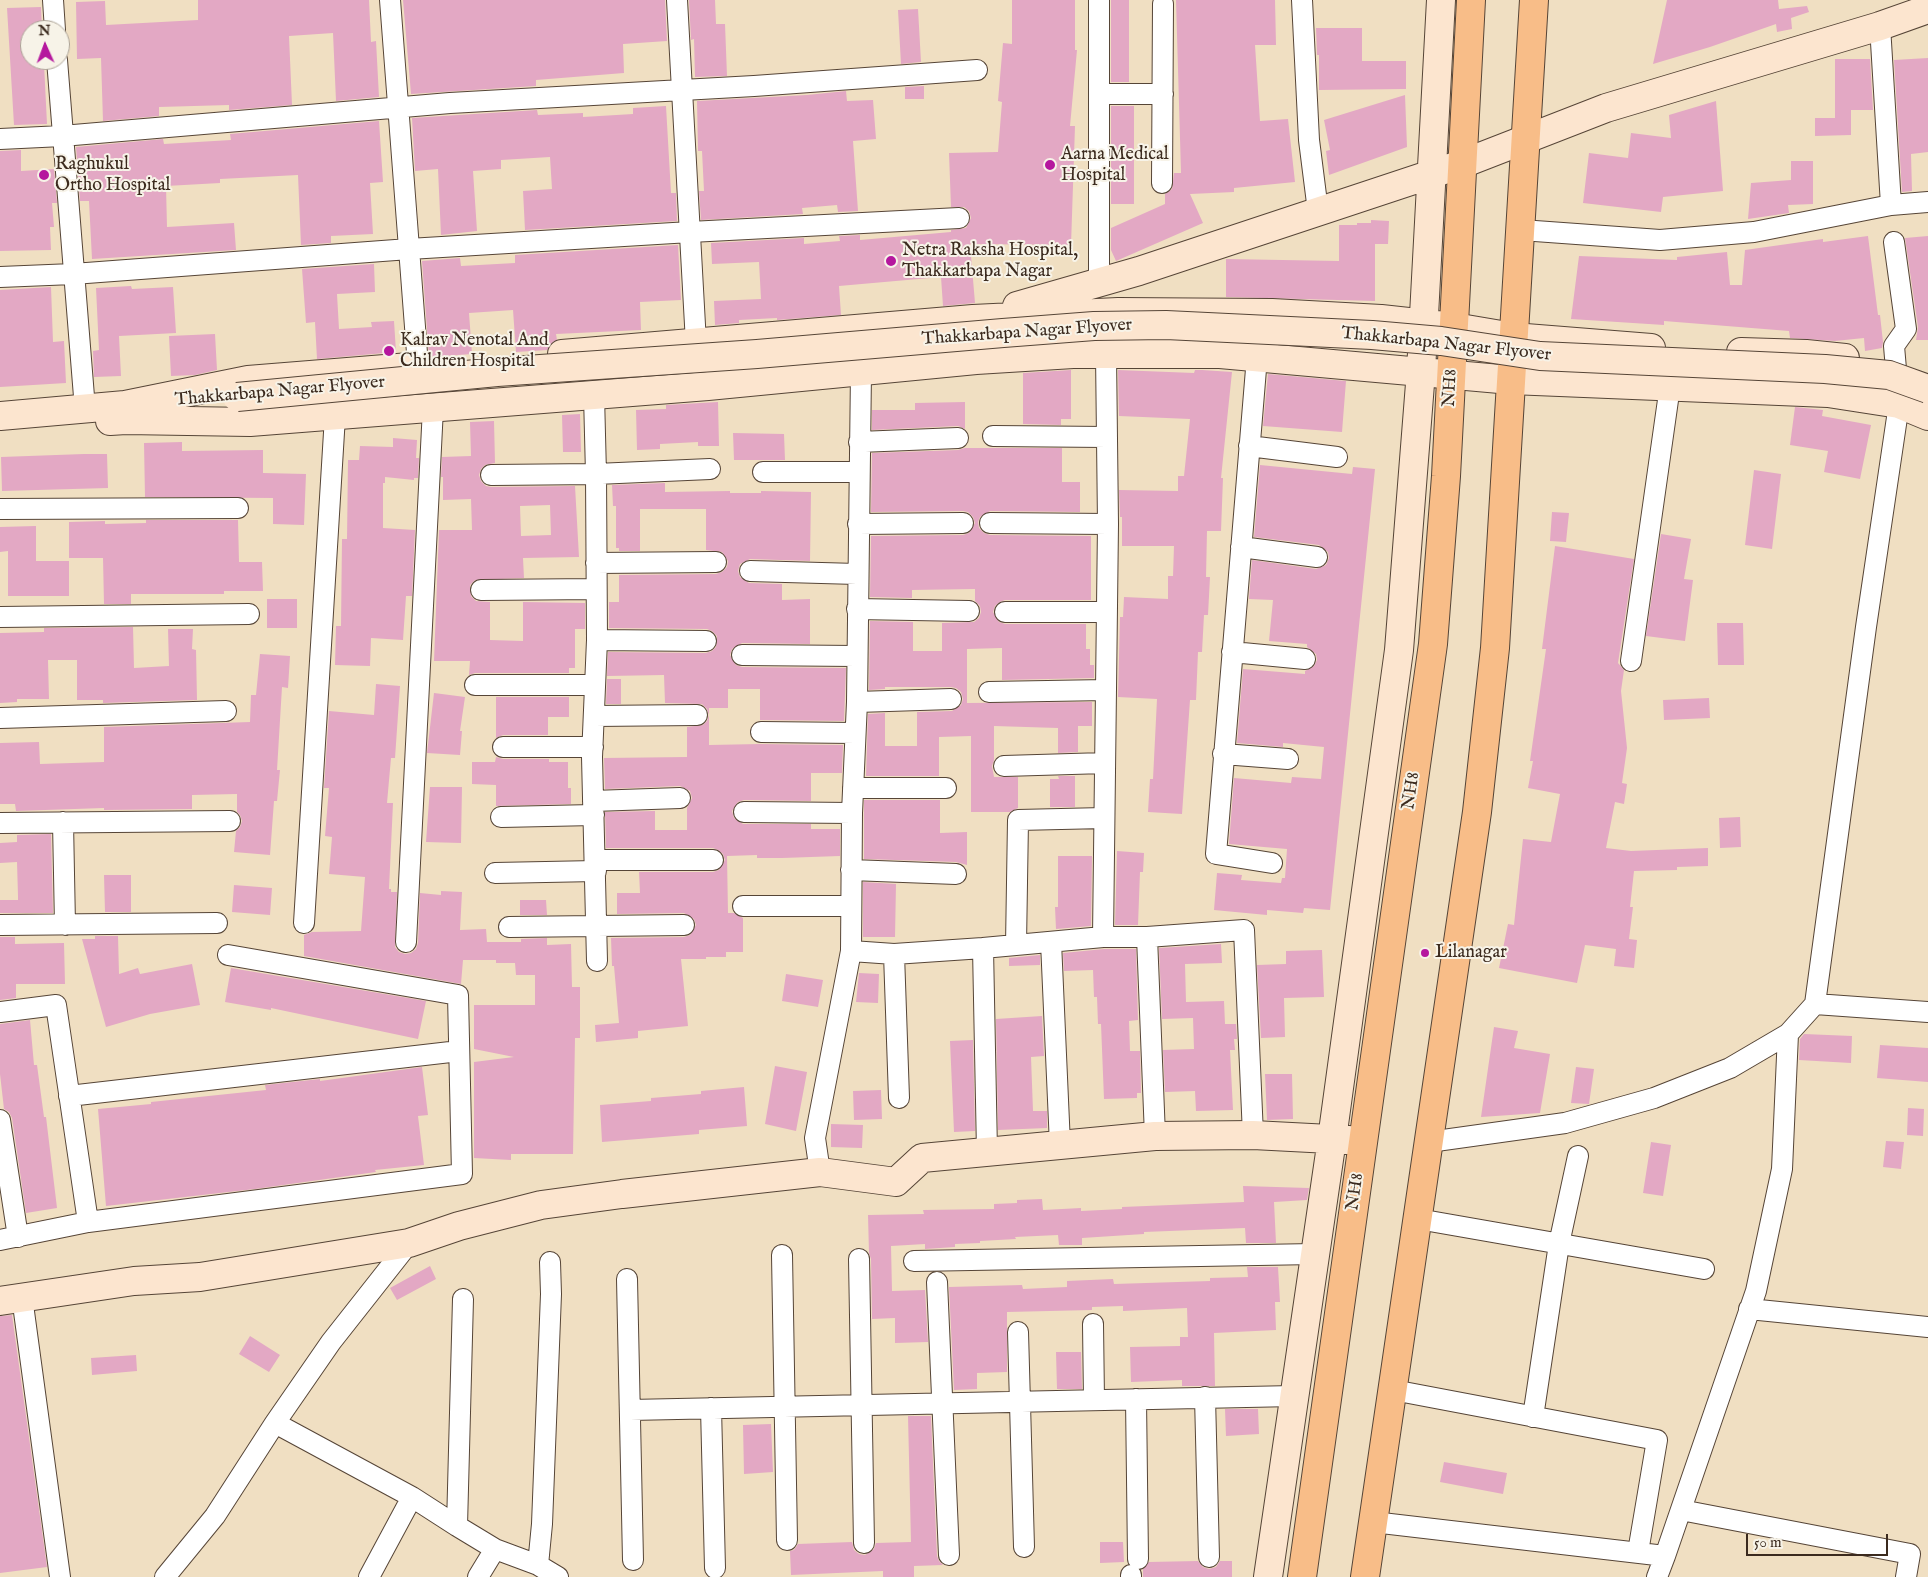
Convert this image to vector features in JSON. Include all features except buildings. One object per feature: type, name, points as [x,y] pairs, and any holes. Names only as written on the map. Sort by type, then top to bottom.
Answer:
[{"type":"main road","name":"NH8","points":[[1302,1577],[1433,644],[1452,374],[1470,0]]},
{"type":"main road","points":[[1366,1577],[1477,812],[1495,648],[1534,0]]},
{"type":"street","points":[[53,0],[54,20]]},
{"type":"street","points":[[390,0],[418,366]]},
{"type":"street","points":[[677,0],[684,90],[696,343]]},
{"type":"street","points":[[1099,0],[1099,282]]},
{"type":"street","points":[[1302,0],[1310,140],[1318,211]]},
{"type":"street","points":[[1268,1577],[1332,1139],[1399,650],[1421,371],[1441,0]]},
{"type":"street","points":[[1162,4],[1162,183]]},
{"type":"street","points":[[973,319],[1099,282],[1462,164],[1606,108],[1880,26],[1928,9]]},
{"type":"street","points":[[1880,26],[1891,205]]},
{"type":"street","points":[[58,70],[85,409]]},
{"type":"street","points":[[0,139],[62,136],[460,102],[684,90],[977,70]]},
{"type":"street","points":[[1099,94],[1163,94]]},
{"type":"street","points":[[1520,230],[1660,240],[1754,232],[1891,205],[1928,202]]},
{"type":"street","points":[[0,277],[74,274],[409,249],[959,218]]},
{"type":"street","points":[[1429,1142],[1564,1123],[1654,1098],[1730,1068],[1788,1034],[1815,1004],[1865,636],[1899,404],[1894,346],[1906,329],[1894,242]]},
{"type":"street","points":[[0,430],[125,413],[248,380],[973,319],[1118,312],[1263,313],[1381,319],[1454,327],[1513,337],[1626,347],[1806,354],[1896,363],[1928,376]]},
{"type":"street","points":[[973,319],[976,360]]},
{"type":"street","name":"Thakkarbapa Nagar Flyover","points":[[125,413],[239,404],[497,372],[757,354],[1094,326],[1166,326],[1372,335],[1442,341],[1540,356],[1825,369],[1889,375],[1928,389]]},
{"type":"street","name":"Thakkarbapa Nagar Flyover","points":[[239,404],[309,403],[498,385],[758,367],[1094,339],[1166,338],[1371,348],[1440,354],[1539,369],[1824,382],[1886,388],[1928,403]]},
{"type":"street","points":[[0,416],[85,409],[250,422],[594,395],[976,360],[1073,354],[1220,354],[1511,380],[1828,393],[1899,404],[1928,416]]},
{"type":"street","points":[[1103,937],[1108,524],[1106,354]]},
{"type":"street","points":[[1257,357],[1216,854],[1272,862]]},
{"type":"street","points":[[820,1172],[815,1138],[851,951],[852,814],[857,702],[858,472],[861,371]]},
{"type":"street","points":[[1631,661],[1670,386]]},
{"type":"street","points":[[594,395],[597,640],[592,747],[597,961]]},
{"type":"street","points":[[406,942],[433,408]]},
{"type":"street","points":[[304,923],[334,416]]},
{"type":"street","points":[[993,436],[1107,437]]},
{"type":"street","points":[[859,442],[958,438]]},
{"type":"street","points":[[1250,446],[1338,457]]},
{"type":"street","points":[[491,475],[596,474],[710,469]]},
{"type":"street","points":[[763,472],[858,472]]},
{"type":"street","points":[[0,508],[238,508]]},
{"type":"street","points":[[990,523],[1108,524]]},
{"type":"street","points":[[858,524],[963,524]]},
{"type":"street","points":[[1241,547],[1317,557]]},
{"type":"street","points":[[596,563],[716,562]]},
{"type":"street","points":[[750,571],[857,574]]},
{"type":"street","points":[[481,590],[596,589]]},
{"type":"street","points":[[857,609],[969,611]]},
{"type":"street","points":[[1005,612],[1106,612]]},
{"type":"street","points":[[0,617],[249,614]]},
{"type":"street","points":[[597,640],[706,641]]},
{"type":"street","points":[[1232,652],[1305,659]]},
{"type":"street","points":[[742,655],[856,656]]},
{"type":"street","points":[[475,685],[595,685]]},
{"type":"street","points":[[989,692],[1106,690]]},
{"type":"street","points":[[857,702],[951,699]]},
{"type":"street","points":[[0,718],[226,711]]},
{"type":"street","points":[[594,716],[697,715]]},
{"type":"street","points":[[761,732],[855,733]]},
{"type":"street","points":[[504,747],[592,747]]},
{"type":"street","points":[[1223,754],[1288,759]]},
{"type":"street","points":[[1004,766],[1105,763]]},
{"type":"street","points":[[853,788],[946,788]]},
{"type":"street","points":[[501,817],[680,798]]},
{"type":"street","points":[[744,812],[852,814]]},
{"type":"street","points":[[1016,945],[1018,820],[1104,818]]},
{"type":"street","points":[[0,823],[230,821]]},
{"type":"street","points":[[63,822],[65,925]]},
{"type":"street","points":[[495,873],[713,860]]},
{"type":"street","points":[[851,870],[956,874]]},
{"type":"street","points":[[743,906],[851,906]]},
{"type":"street","points":[[0,926],[217,923]]},
{"type":"street","points":[[509,927],[684,925]]},
{"type":"street","points":[[851,951],[894,954],[1103,937],[1147,937],[1244,930],[1253,1135]]},
{"type":"street","points":[[1147,937],[1155,1136]]},
{"type":"street","points":[[1051,942],[1060,1145]]},
{"type":"street","points":[[983,948],[987,1152]]},
{"type":"street","points":[[894,954],[899,1098]]},
{"type":"street","points":[[0,1120],[9,1239],[88,1222],[462,1174],[458,995],[228,955]]},
{"type":"street","points":[[1815,1004],[1928,1012]]},
{"type":"street","points":[[0,1012],[56,1005],[88,1222]]},
{"type":"street","points":[[1658,1577],[1756,1292],[1782,1169],[1788,1034]]},
{"type":"street","points":[[69,1096],[460,1051]]},
{"type":"street","points":[[60,1577],[11,1299],[134,1281],[200,1277],[409,1243],[460,1226],[541,1206],[622,1194],[820,1172],[896,1182],[922,1158],[1155,1136],[1253,1135],[1363,1141]]},
{"type":"street","points":[[1533,1417],[1559,1244],[1578,1156]]},
{"type":"street","points":[[1418,1219],[1704,1269]]},
{"type":"street","points":[[165,1577],[215,1516],[275,1423],[331,1342],[409,1243]]},
{"type":"street","points":[[914,1261],[1315,1254]]},
{"type":"street","points":[[782,1255],[787,1540]]},
{"type":"street","points":[[859,1259],[864,1544]]},
{"type":"street","points":[[538,1565],[543,1495],[551,1294],[550,1262]]},
{"type":"street","points":[[627,1279],[633,1560]]},
{"type":"street","points":[[937,1282],[949,1555]]},
{"type":"street","points":[[457,1526],[463,1299]]},
{"type":"street","points":[[1750,1309],[1928,1327]]},
{"type":"street","points":[[1093,1324],[1094,1400]]},
{"type":"street","points":[[1018,1332],[1024,1547]]},
{"type":"street","points":[[1392,1390],[1657,1440],[1638,1552]]},
{"type":"street","points":[[630,1410],[1294,1396]]},
{"type":"street","points":[[1205,1397],[1209,1557]]},
{"type":"street","points":[[1133,1570],[1136,1399]]},
{"type":"street","points":[[711,1408],[715,1568]]},
{"type":"street","points":[[275,1423],[412,1497],[495,1549],[538,1565],[558,1577]]},
{"type":"street","points":[[369,1577],[412,1497]]},
{"type":"street","points":[[1681,1510],[1910,1554],[1906,1577]]},
{"type":"street","points":[[1374,1522],[1665,1556]]},
{"type":"street","points":[[478,1577],[495,1549]]},
{"type":"place","name":"Aarna Medical Hospital","points":[[1050,165]]},
{"type":"place","name":"Raghukul Ortho Hospital","points":[[44,175]]},
{"type":"place","name":"Netra Raksha Hospital, Thakkarbapa Nagar","points":[[891,261]]},
{"type":"place","name":"Kalrav Nenotal And Children Hospital","points":[[389,351]]},
{"type":"place","name":"Lilanagar","points":[[1425,953]]}]
